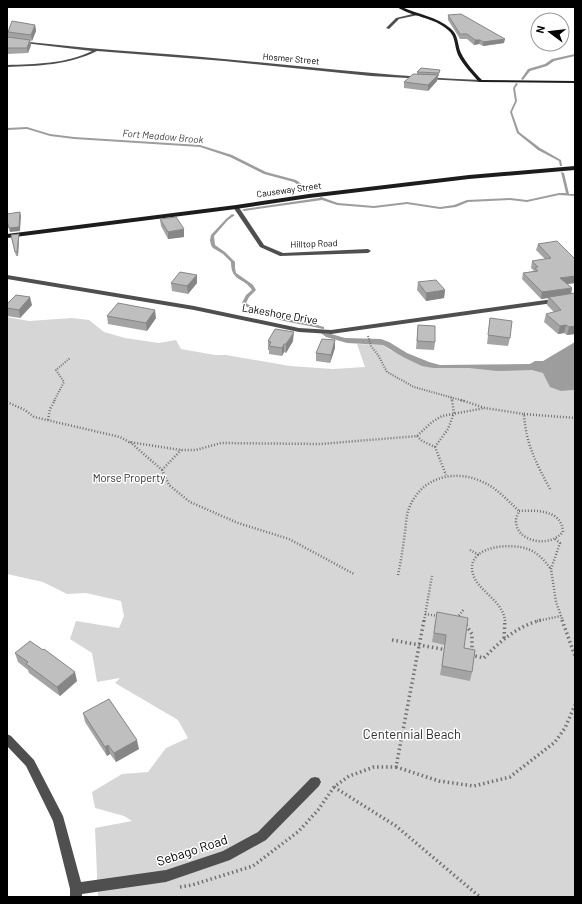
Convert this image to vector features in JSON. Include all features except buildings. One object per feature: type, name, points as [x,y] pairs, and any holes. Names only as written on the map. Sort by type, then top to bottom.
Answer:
[{"type":"street","points":[[399,7],[442,24],[454,34],[458,50],[472,73],[481,81]]},
{"type":"street","points":[[388,28],[396,18],[417,14]]},
{"type":"street","name":"Hosmer Street","points":[[7,40],[96,50],[410,77],[481,81],[575,82]]},
{"type":"street","points":[[48,62],[79,48]]},
{"type":"street","points":[[7,66],[48,62],[81,56],[96,50]]},
{"type":"street","name":"Causeway Street","points":[[7,236],[236,207],[317,195],[470,177],[575,168]]},
{"type":"street","name":"Hilltop Road","points":[[236,207],[262,246],[282,255],[368,251]]},
{"type":"street","name":"Lakeshore Drive","points":[[7,277],[194,308],[299,330],[331,332],[575,298]]},
{"type":"street","points":[[7,739],[30,763],[59,820],[76,893]]},
{"type":"street","name":"Sebago Road","points":[[76,893],[166,876],[226,856],[262,836],[315,782]]},
{"type":"path","points":[[369,338],[371,346],[378,355],[387,372],[414,387],[485,408],[524,414],[575,418]]},
{"type":"path","points":[[48,420],[50,409],[64,382],[56,370],[70,358]]},
{"type":"path","points":[[435,447],[448,429],[454,413],[451,397]]},
{"type":"path","points":[[7,402],[25,410],[34,417],[120,437],[129,442],[162,470],[169,486],[190,502],[238,523],[289,539],[354,574]]},
{"type":"path","points":[[129,442],[181,450],[196,450],[221,443],[321,444],[417,436],[432,422],[442,416],[485,408]]},
{"type":"path","points":[[524,414],[525,432],[531,452],[551,491]]},
{"type":"path","points":[[417,436],[422,441],[435,447],[446,475]]},
{"type":"path","points":[[162,470],[181,450]]},
{"type":"path","points":[[398,575],[402,557],[408,510],[413,498],[421,488],[432,479],[446,475],[466,477],[482,481],[493,487],[519,511],[540,511],[560,519],[563,532],[555,539],[541,542],[526,537],[519,532],[516,524],[515,518],[519,511]]},
{"type":"path","points":[[551,569],[560,543],[555,539]]},
{"type":"path","points":[[504,638],[506,627],[505,615],[500,605],[475,579],[473,571],[474,561],[479,555],[493,547],[517,546],[533,551],[546,562],[551,569],[556,602],[575,656]]},
{"type":"path","points":[[470,550],[479,555]]},
{"type":"path","points":[[419,645],[432,576]]},
{"type":"path","points":[[452,619],[457,621],[464,609]]},
{"type":"path","points":[[425,614],[440,616]]},
{"type":"path","points":[[464,654],[484,658],[504,638],[516,630],[543,618],[561,616]]},
{"type":"path","points":[[464,624],[470,628],[473,635],[472,655]]},
{"type":"path","points":[[392,640],[449,651]]},
{"type":"path","points":[[396,767],[439,781],[474,786],[510,777],[555,742],[565,728],[575,705]]},
{"type":"path","points":[[334,787],[396,826],[480,897]]},
{"type":"green space","name":"Centennial Beach","points":[[7,317],[29,321],[72,318],[89,320],[104,332],[125,338],[159,343],[176,340],[181,349],[290,366],[333,369],[365,367],[357,344],[383,345],[390,350],[433,368],[510,367],[544,371],[561,391],[575,390],[575,897],[98,897],[95,828],[132,821],[124,816],[95,808],[92,792],[122,774],[148,772],[166,748],[188,738],[178,720],[115,683],[120,678],[97,682],[92,653],[70,639],[76,621],[119,628],[124,616],[121,601],[86,593],[67,594],[43,582],[7,574]]},
{"type":"shaded area","points":[[321,333],[345,338],[381,339],[407,353],[440,365],[530,364],[535,361],[543,361],[575,342],[575,390],[561,391],[550,387],[543,373],[532,370],[497,371],[469,368],[433,368],[422,366],[383,345],[347,343],[326,337]]},
{"type":"waterway","points":[[522,79],[529,70],[546,65],[553,60],[575,55]]},
{"type":"waterway","points":[[517,84],[514,88],[516,101],[511,112],[518,132],[539,149],[560,161],[561,165]]},
{"type":"waterway","name":"Fort Meadow Brook","points":[[7,129],[27,128],[50,135],[74,138],[200,146],[231,156],[265,173],[295,181],[309,191]]},
{"type":"waterway","points":[[562,173],[568,195]]},
{"type":"waterway","name":"Fort Meadow Brook","points":[[321,198],[337,204],[374,207],[407,203],[440,208],[455,206],[467,201],[510,199],[527,201],[559,194],[568,195]]},
{"type":"waterway","name":"Fort Meadow Brook","points":[[568,195],[575,195]]},
{"type":"waterway","points":[[244,210],[321,199]]},
{"type":"waterway","points":[[233,215],[227,219],[212,236],[212,243],[233,262],[233,268],[237,276],[248,283],[254,290],[247,296],[244,303],[261,313],[323,328]]},
{"type":"park label","name":"Morse Property","points":[[129,478]]}]
